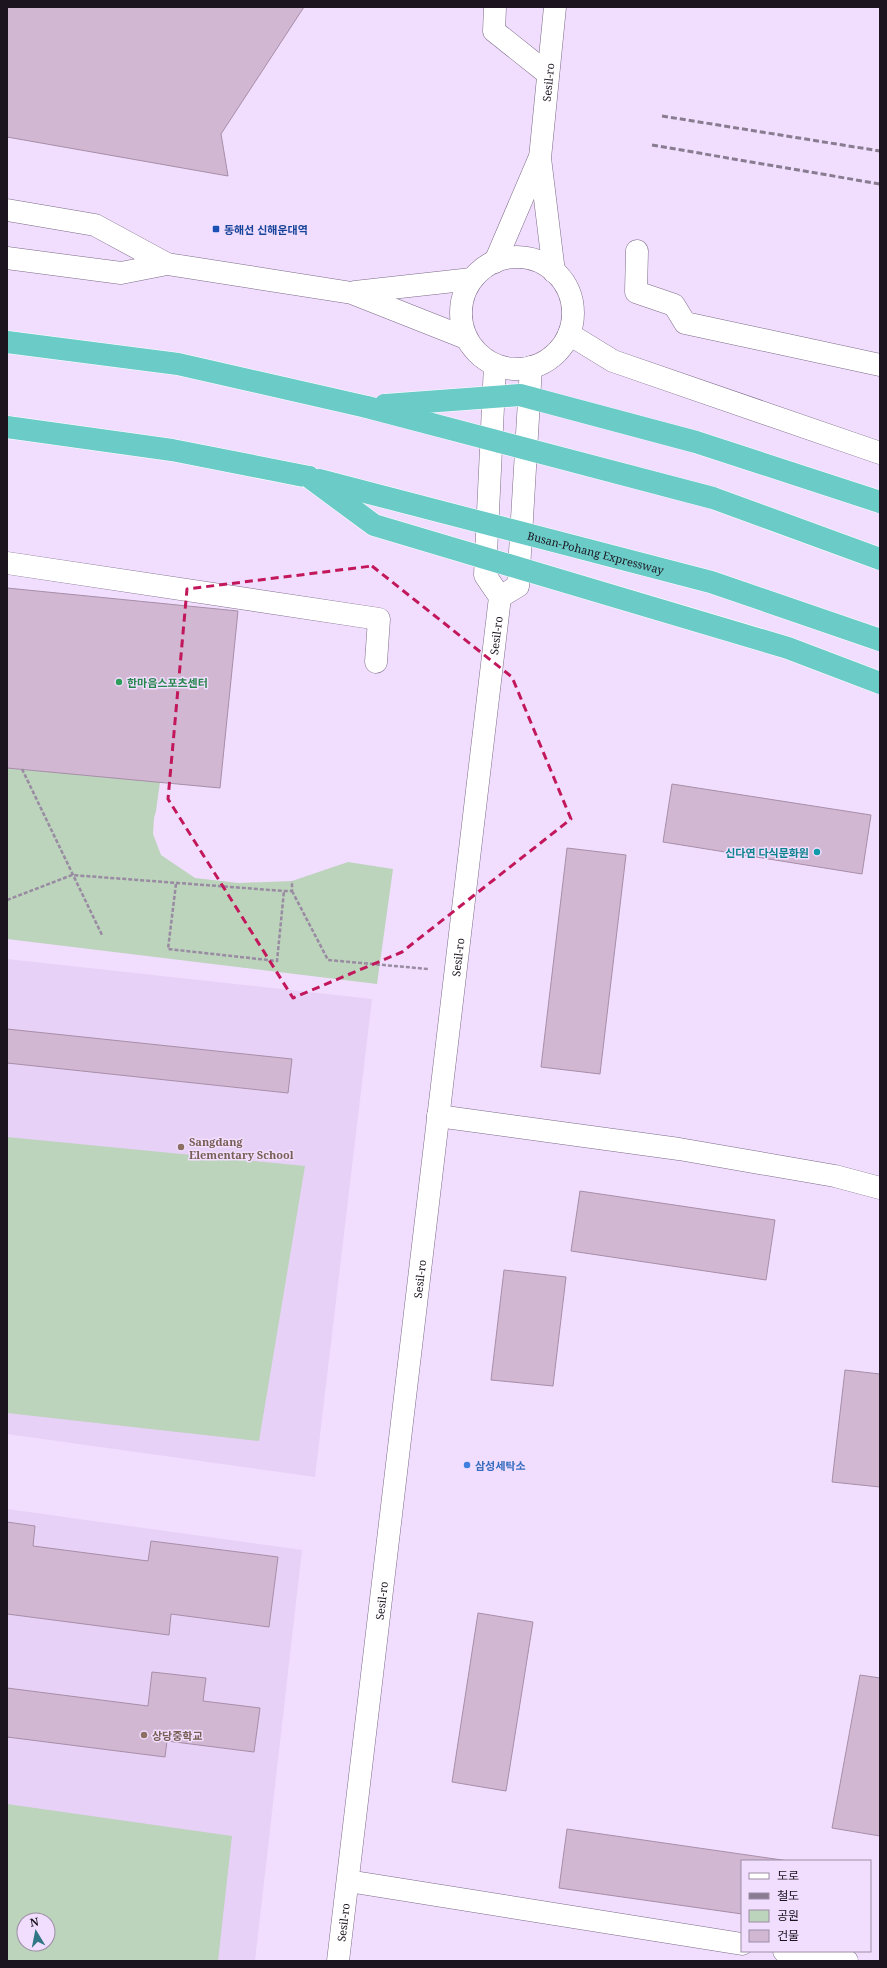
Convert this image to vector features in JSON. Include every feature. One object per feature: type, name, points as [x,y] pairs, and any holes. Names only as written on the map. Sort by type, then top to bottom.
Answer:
[{"type":"highway","points":[[7,342],[178,364],[367,407],[713,498],[880,559]]},
{"type":"highway","points":[[367,407],[520,396],[696,442],[880,502]]},
{"type":"highway","name":"Busan-Pohang Expressway","points":[[7,427],[172,450],[309,477],[711,582],[880,640]]},
{"type":"highway","points":[[309,477],[374,525],[788,648],[880,683]]},
{"type":"street","points":[[495,7],[494,31],[548,74]]},
{"type":"street","name":"Sesil-ro","points":[[554,272],[540,158],[555,7]]},
{"type":"street","name":"Sesil-ro","points":[[494,262],[540,158]]},
{"type":"street","points":[[7,210],[95,225],[167,264],[352,293],[466,338]]},
{"type":"street","points":[[637,251],[636,292],[674,305],[685,323],[880,365]]},
{"type":"street","points":[[7,258],[121,273],[167,264]]},
{"type":"street","points":[[510,258],[526,258],[541,263],[554,272],[565,285],[571,301],[572,318],[569,334],[560,348],[547,360],[531,367],[514,369],[495,365],[474,349],[466,338],[461,324],[460,308],[464,293],[472,280],[482,269],[494,262],[510,258]]},
{"type":"street","points":[[352,293],[472,280]]},
{"type":"street","points":[[569,334],[613,361],[880,453]]},
{"type":"street","points":[[495,365],[485,575],[500,597],[518,586],[531,367]]},
{"type":"street","points":[[7,563],[379,619],[376,662]]},
{"type":"street","name":"Sesil-ro","points":[[338,1961],[500,597]]},
{"type":"street","points":[[438,1116],[679,1149],[835,1176],[880,1188]]},
{"type":"street","points":[[348,1882],[741,1944]]},
{"type":"street","points":[[790,1952],[847,1961]]},
{"type":"path","points":[[22,769],[102,936]]},
{"type":"path","points":[[7,900],[72,875],[176,884],[292,891]]},
{"type":"path","points":[[292,881],[292,891],[328,960],[455,972]]},
{"type":"path","points":[[176,884],[168,949],[277,961],[284,891]]},
{"type":"highlighted area","points":[[372,566],[512,677],[571,819],[402,952],[293,998],[168,799],[187,589]]},
{"type":"shaded area","name":"Sangdang Elementary School","points":[[7,959],[372,999],[315,1477],[7,1434]]},
{"type":"shaded area","name":"상당중학교","points":[[7,1509],[302,1550],[255,1961],[7,1961]]},
{"type":"green space","points":[[7,768],[160,782],[153,834],[161,855],[195,878],[239,883],[292,881],[348,862],[393,869],[377,984],[7,939]]},
{"type":"green space","points":[[7,1137],[305,1166],[259,1441],[7,1413]]},
{"type":"green space","points":[[7,1804],[232,1836],[218,1961],[7,1961]]},
{"type":"building","points":[[7,7],[304,7],[221,134],[228,176],[7,137]]},
{"type":"building","name":"한마음스포츠센터","points":[[7,588],[238,611],[220,788],[7,768]]},
{"type":"building","points":[[672,784],[871,815],[862,874],[663,842]]},
{"type":"building","points":[[567,848],[626,855],[600,1074],[541,1067]]},
{"type":"building","points":[[7,1029],[292,1059],[288,1093],[7,1063]]},
{"type":"building","points":[[580,1191],[775,1220],[766,1280],[571,1251]]},
{"type":"building","points":[[504,1270],[566,1277],[553,1386],[491,1380]]},
{"type":"building","points":[[845,1370],[880,1374],[880,1487],[832,1482]]},
{"type":"building","points":[[7,1522],[35,1526],[33,1546],[148,1561],[151,1541],[278,1557],[269,1627],[171,1614],[169,1635],[7,1614]]},
{"type":"building","points":[[478,1613],[533,1622],[506,1791],[452,1782]]},
{"type":"building","points":[[152,1672],[206,1678],[203,1701],[260,1708],[254,1752],[167,1741],[165,1757],[7,1737],[7,1688],[148,1706]]},
{"type":"building","points":[[860,1675],[880,1678],[880,1836],[832,1828]]},
{"type":"building","points":[[567,1829],[782,1860],[741,1860],[741,1914],[559,1888]]},
{"type":"railway","points":[[662,116],[880,151]]},
{"type":"railway","points":[[652,145],[880,184]]},
{"type":"place","name":"동해선 신해운대역","points":[[216,229]]},
{"type":"place","name":"한마음스포츠센터","points":[[119,682]]},
{"type":"place","name":"신다연 다식문화원","points":[[817,852]]},
{"type":"place","name":"Sangdang Elementary School","points":[[181,1147]]},
{"type":"place","name":"삼성세탁소","points":[[467,1465]]},
{"type":"place","name":"상당중학교","points":[[144,1735]]}]
